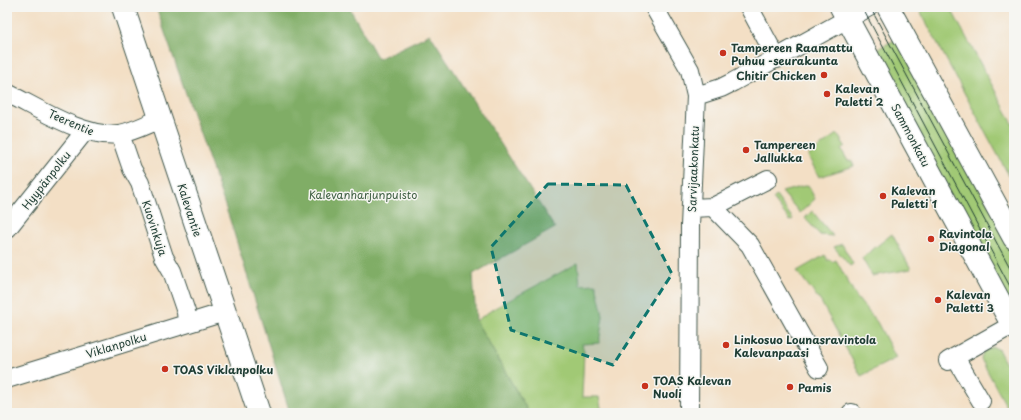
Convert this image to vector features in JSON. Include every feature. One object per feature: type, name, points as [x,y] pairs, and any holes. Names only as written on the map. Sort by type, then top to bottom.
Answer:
[{"type":"main road","name":"Kalevantie","points":[[123,7],[259,413]]},
{"type":"main road","points":[[888,7],[1014,238]]},
{"type":"main road","name":"Sammonkatu","points":[[845,13],[1013,326]]},
{"type":"street","name":"Sarvijaakonkatu","points":[[654,7],[690,70],[696,96],[691,208],[689,413]]},
{"type":"street","points":[[749,7],[777,59]]},
{"type":"street","points":[[696,96],[721,88],[777,59],[845,13],[869,7]]},
{"type":"street","name":"Teerentie","points":[[7,93],[85,131],[100,134],[120,134],[160,119]]},
{"type":"street","name":"Hyypänpolku","points":[[7,229],[85,131]]},
{"type":"street","name":"Kuovinkuja","points":[[120,134],[132,169],[140,183],[164,257],[172,271],[186,312],[187,323]]},
{"type":"street","points":[[691,208],[713,207],[768,179]]},
{"type":"street","points":[[713,207],[750,245],[819,368]]},
{"type":"street","name":"Viklanpolku","points":[[7,379],[225,312]]},
{"type":"street","points":[[981,401],[952,359],[1013,326]]},
{"type":"highlighted area","points":[[548,184],[626,185],[672,274],[613,365],[511,330],[491,247]]},
{"type":"green space","name":"Kalevanharjunpuisto","points":[[156,7],[349,7],[378,59],[430,34],[555,228],[473,274],[476,321],[529,413],[290,413],[230,220]]},
{"type":"green space","points":[[918,7],[950,7],[1014,126],[1014,185]]},
{"type":"green space","points":[[897,39],[1014,250],[1014,317],[873,51]]},
{"type":"green space","points":[[837,134],[845,146],[841,149],[848,161],[851,160],[854,166],[819,177],[808,156]]},
{"type":"green space","points":[[808,185],[815,199],[800,213],[782,192]]},
{"type":"green space","points":[[776,196],[793,219],[790,221],[773,199]]},
{"type":"green space","points":[[812,211],[833,236],[820,235],[805,218]]},
{"type":"green space","points":[[892,234],[911,269],[872,276],[862,258]]},
{"type":"green space","points":[[842,244],[853,264],[850,266],[834,247]]},
{"type":"green space","points":[[825,255],[828,261],[830,259],[832,262],[836,260],[857,298],[877,322],[896,358],[861,376],[821,302],[797,271]]},
{"type":"green space","points":[[578,263],[580,285],[596,284],[603,316],[599,343],[582,344],[584,352],[582,397],[599,397],[602,413],[529,413],[476,321],[493,309]]},
{"type":"green space","points":[[993,347],[998,349],[1014,380],[1014,413],[1010,413],[981,359],[983,352]]},
{"type":"tram line","points":[[862,7],[1014,294]]},
{"type":"tram line","points":[[870,7],[1014,275]]},
{"type":"place","name":"Tampereen Raamattu Puhuu -seurakunta","points":[[723,53]]},
{"type":"place","name":"Chitir Chicken","points":[[824,75]]},
{"type":"place","name":"Kalevan Paletti 2","points":[[827,94]]},
{"type":"place","name":"Tampereen Jallukka","points":[[746,150]]},
{"type":"place","name":"Kalevan Paletti 1","points":[[883,196]]},
{"type":"place","name":"Ravintola Diagonal","points":[[931,239]]},
{"type":"place","name":"Kalevan Paletti 3","points":[[938,300]]},
{"type":"place","name":"Linkosuo Lounasravintola Kalevanpaasi","points":[[726,345]]},
{"type":"place","name":"TOAS Viklanpolku","points":[[165,369]]},
{"type":"place","name":"TOAS Kalevan Nuoli","points":[[645,386]]},
{"type":"place","name":"Pamis","points":[[790,387]]}]
